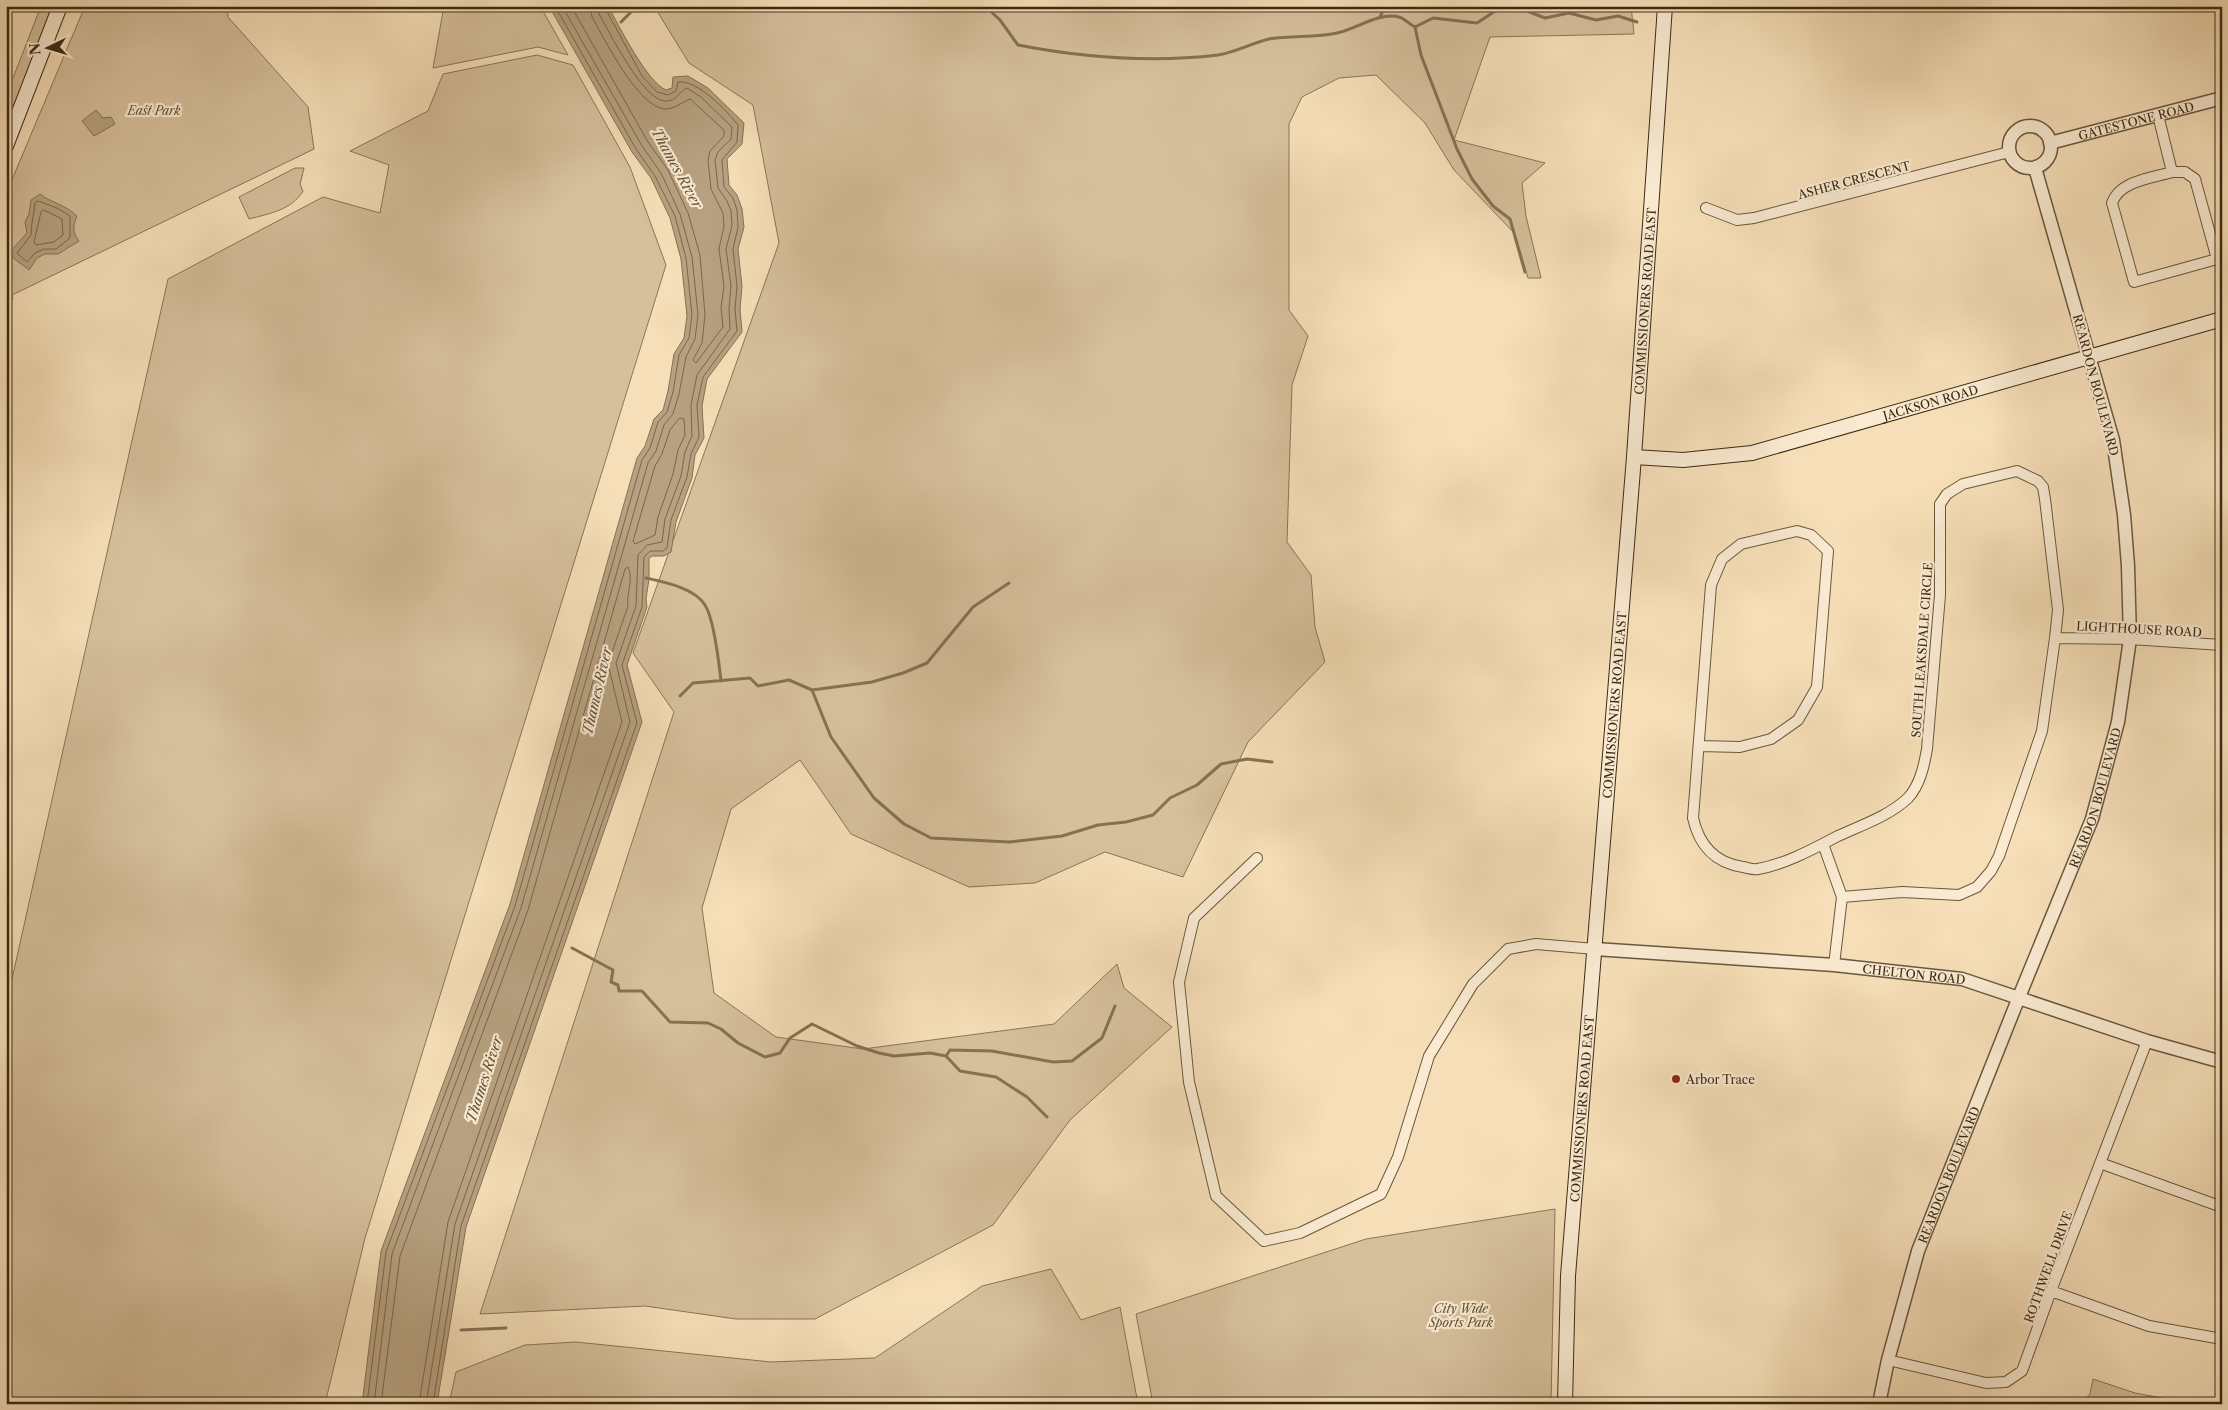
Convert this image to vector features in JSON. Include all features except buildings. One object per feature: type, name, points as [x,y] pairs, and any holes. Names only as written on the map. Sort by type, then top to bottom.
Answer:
[{"type":"main road","points":[[6,146],[60,6]]},
{"type":"main road","name":"COMMISSIONERS ROAD EAST","points":[[1565,1404],[1568,1276],[1634,457],[1665,6]]},
{"type":"main road","name":"JACKSON ROAD","points":[[1634,457],[1683,460],[1752,453],[2222,319]]},
{"type":"street","name":"GATESTONE ROAD","points":[[2050,143],[2222,98]]},
{"type":"street","points":[[2158,115],[2172,172]]},
{"type":"street","points":[[2024,127],[2041,129],[2050,143],[2049,156],[2036,168],[2019,166],[2009,152],[2009,142],[2013,134],[2024,127]]},
{"type":"street","name":"ASHER CRESCENT","points":[[1706,208],[1737,220],[1754,218],[2009,152]]},
{"type":"street","name":"REARDON BOULEVARD","points":[[1879,1404],[1888,1360],[1918,1252],[2092,819],[2118,722],[2130,639],[2128,566],[2124,515],[2113,440],[2036,168]]},
{"type":"street","points":[[2172,172],[2184,172],[2196,180],[2217,259],[2134,282],[2112,203],[2115,194],[2123,188],[2172,172]]},
{"type":"street","name":"SOUTH LEAKSDALE CIRCLE","points":[[1823,844],[1889,812],[1909,797],[1925,765],[1940,595],[1942,558],[1939,520],[1940,504],[1947,494],[1963,484],[2017,471],[2032,476],[2043,487],[2050,525],[2058,610],[2042,731],[1998,856],[1982,882],[1977,887],[1959,895],[1902,892],[1842,897]]},
{"type":"street","points":[[1699,746],[1740,747],[1771,739],[1798,720],[1817,687],[1828,551],[1812,535],[1797,531],[1741,544],[1722,559],[1711,585],[1693,818],[1696,834],[1714,857],[1730,865],[1755,870],[1783,862],[1823,844],[1842,897],[1834,965]]},
{"type":"street","name":"LIGHTHOUSE ROAD","points":[[2055,638],[2130,639],[2222,645]]},
{"type":"street","points":[[1257,858],[1194,918],[1179,982],[1189,1082],[1216,1196],[1264,1242],[1300,1233],[1381,1194],[1398,1157],[1429,1056],[1474,984],[1508,949],[1536,944],[1595,949]]},
{"type":"street","name":"CHELTON ROAD","points":[[1595,949],[1834,965],[1962,979],[2147,1041],[2222,1062]]},
{"type":"street","name":"ROTHWELL DRIVE","points":[[1888,1360],[1986,1383],[2006,1382],[2022,1371],[2147,1041]]},
{"type":"street","points":[[2100,1163],[2222,1207]]},
{"type":"street","points":[[2051,1291],[2149,1326],[2222,1339]]},
{"type":"green space","points":[[41,6],[55,6],[6,124],[6,96]]},
{"type":"green space","name":"East Park","points":[[85,6],[227,6],[228,17],[308,107],[314,149],[12,295],[13,299],[6,303],[6,194]]},
{"type":"green space","points":[[444,6],[540,6],[568,55],[538,47],[433,68]]},
{"type":"green space","points":[[654,6],[1631,6],[1634,34],[1490,37],[1454,140],[1545,163],[1522,183],[1526,216],[1541,278],[1528,278],[1515,234],[1454,170],[1425,123],[1376,75],[1339,78],[1302,97],[1289,124],[1289,310],[1308,336],[1292,385],[1287,542],[1311,575],[1315,627],[1325,662],[1248,742],[1183,877],[1105,852],[1035,883],[969,887],[851,834],[800,760],[731,809],[702,908],[714,993],[776,1037],[863,1049],[1054,1024],[1117,964],[1124,988],[1172,1027],[1070,1120],[993,1225],[815,1319],[736,1319],[645,1306],[480,1314],[674,712],[633,653],[779,243],[753,105],[689,63]]},
{"type":"green space","points":[[537,55],[573,65],[630,167],[666,265],[365,1238],[325,1404],[6,1404],[6,1006],[168,279],[323,197],[380,213],[389,165],[350,151],[428,111],[443,74]]},
{"type":"green space","points":[[295,168],[304,168],[300,184],[303,191],[293,203],[279,210],[249,219],[239,197]]},
{"type":"green space","name":"City Wide Sports Park","points":[[1555,1209],[1551,1404],[1153,1404],[1136,1314],[1366,1239]]},
{"type":"green space","points":[[1051,1269],[1081,1320],[1120,1307],[1138,1404],[449,1404],[456,1372],[525,1345],[576,1342],[771,1362],[875,1358],[982,1286]]},
{"type":"green space","points":[[2093,1379],[2135,1393],[2194,1404],[2082,1404],[2090,1394]]},
{"type":"water","name":"Thames River","points":[[549,6],[608,6],[642,65],[659,85],[666,90],[672,88],[673,77],[688,76],[708,88],[744,123],[742,144],[727,159],[729,185],[737,195],[742,209],[744,227],[738,249],[742,286],[740,309],[742,332],[707,379],[702,406],[704,438],[695,455],[692,478],[676,522],[671,552],[664,556],[652,556],[649,558],[647,607],[627,665],[642,722],[466,1227],[437,1404],[362,1404],[381,1251],[510,904],[637,458],[645,446],[654,419],[663,410],[674,354],[684,338],[687,316],[681,259],[670,218],[651,178],[632,152]]},
{"type":"water","points":[[96,110],[103,118],[111,117],[115,124],[94,136],[82,121]]},
{"type":"water","points":[[40,194],[77,216],[74,229],[79,241],[58,254],[45,254],[37,258],[29,270],[8,254],[27,233],[25,222],[29,214],[31,200]]},
{"type":"waterway","points":[[621,22],[637,6]]},
{"type":"waterway","points":[[985,6],[1000,20],[1018,45],[1093,56],[1143,59],[1218,55],[1269,39],[1329,35],[1383,17],[1401,18],[1415,27],[1421,55],[1457,149],[1472,179],[1493,206],[1510,219],[1525,272]]},
{"type":"waterway","points":[[1380,17],[1385,6]]},
{"type":"waterway","points":[[1415,27],[1433,18],[1477,23],[1503,6]]},
{"type":"waterway","points":[[1514,6],[1545,18],[1569,13],[1596,20],[1618,16],[1637,22]]},
{"type":"waterway","points":[[646,578],[687,590],[705,605],[713,630],[721,681]]},
{"type":"waterway","points":[[812,690],[872,682],[903,673],[927,663],[973,607],[1009,583]]},
{"type":"waterway","points":[[680,696],[693,683],[750,678],[758,686],[789,680],[812,690],[831,737],[874,798],[904,824],[931,838],[1009,842],[1062,836],[1098,825],[1126,822],[1153,815],[1170,798],[1197,785],[1221,764],[1247,759],[1272,762]]},
{"type":"waterway","points":[[572,948],[613,970],[611,982],[618,985],[619,991],[642,991],[670,1022],[708,1023],[721,1029],[738,1043],[765,1057],[780,1053],[790,1038],[812,1024],[857,1046],[879,1053],[894,1056],[930,1053],[946,1056],[960,1071],[996,1077],[1027,1097],[1047,1117]]},
{"type":"waterway","points":[[946,1056],[950,1050],[992,1051],[1053,1062],[1072,1061],[1102,1038],[1115,1006]]},
{"type":"waterway","points":[[461,1330],[506,1328]]},
{"type":"place","name":"Arbor Trace","points":[[1676,1079]]}]
